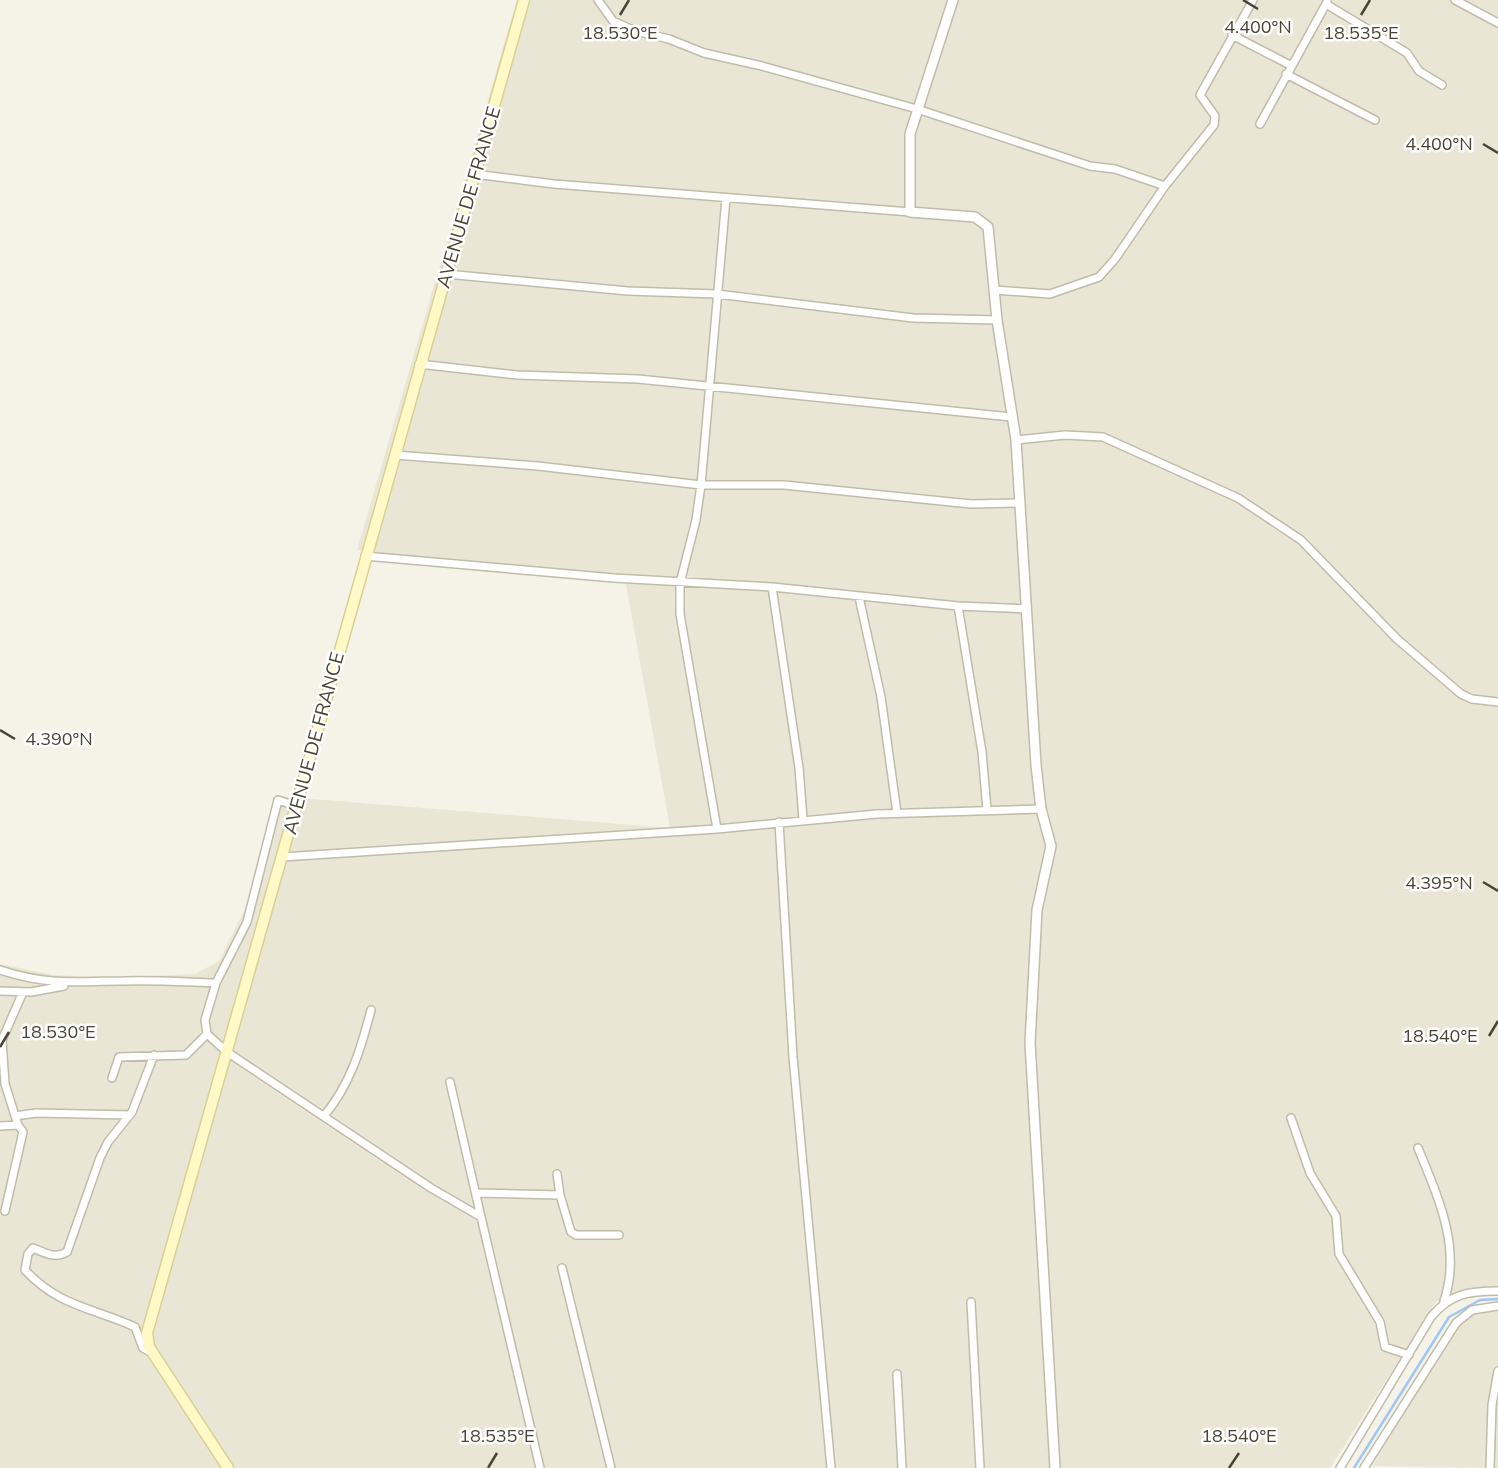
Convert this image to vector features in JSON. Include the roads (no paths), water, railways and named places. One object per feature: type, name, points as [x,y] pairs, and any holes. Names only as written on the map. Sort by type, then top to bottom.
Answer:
[{"type":"main road","name":"AVENUE DE FRANCE","points":[[228,1468],[146,1340],[524,0]]},
{"type":"street","points":[[598,0],[613,21],[704,54],[762,66],[917,109],[1077,162],[1115,169],[1165,186]]},
{"type":"street","points":[[910,212],[909,145],[917,109],[953,0]]},
{"type":"street","points":[[995,290],[1050,294],[1099,276],[1115,259],[1165,186],[1214,125],[1215,116],[1200,95],[1254,0]]},
{"type":"street","points":[[1455,0],[1498,23]]},
{"type":"street","points":[[1260,124],[1290,65],[1327,2],[1407,53],[1419,71],[1442,85]]},
{"type":"street","points":[[1232,35],[1290,65]]},
{"type":"street","points":[[1286,74],[1375,120]]},
{"type":"street","points":[[474,174],[983,220],[990,237],[997,320],[1016,440],[1041,808],[1051,846],[1037,910],[1030,1043],[1055,1468]]},
{"type":"street","points":[[717,829],[680,614],[680,583],[696,520],[701,485],[707,388],[726,198]]},
{"type":"street","points":[[446,274],[628,290],[717,294],[914,318],[997,320]]},
{"type":"street","points":[[419,365],[517,375],[638,379],[1011,417]]},
{"type":"street","points":[[1016,440],[1065,435],[1103,437],[1234,496],[1301,540],[1397,639],[1461,694],[1472,699],[1498,702]]},
{"type":"street","points":[[395,454],[538,466],[701,485],[784,485],[971,504],[1020,503]]},
{"type":"street","points":[[365,556],[680,583],[772,587],[958,606],[1027,609]]},
{"type":"street","points":[[772,587],[799,768],[803,820]]},
{"type":"street","points":[[859,597],[881,697],[897,813]]},
{"type":"street","points":[[958,606],[982,752],[987,810]]},
{"type":"street","points":[[296,806],[278,800],[247,922],[216,983],[205,1020],[207,1034],[228,1052],[481,1217]]},
{"type":"street","points":[[282,856],[717,829],[897,813],[1041,808]]},
{"type":"street","points":[[779,822],[793,1057],[831,1468]]},
{"type":"street","points":[[0,970],[36,981],[75,984]]},
{"type":"street","points":[[0,991],[23,992],[75,984],[121,981],[216,983]]},
{"type":"street","points":[[5,1211],[23,1132],[18,1125],[5,1084],[2,1040],[23,992]]},
{"type":"street","points":[[324,1116],[341,1096],[350,1076],[371,1010]]},
{"type":"street","points":[[112,1078],[118,1057],[186,1055],[207,1034]]},
{"type":"street","points":[[154,1055],[130,1115],[108,1142],[100,1158],[67,1252],[61,1256],[50,1255],[33,1248],[28,1254],[25,1270],[37,1283],[66,1303],[135,1327],[143,1348],[154,1354]]},
{"type":"street","points":[[450,1082],[540,1468]]},
{"type":"street","points":[[15,1116],[36,1113],[130,1115]]},
{"type":"street","points":[[1291,1118],[1310,1173],[1336,1216],[1340,1257],[1380,1322],[1384,1345],[1409,1355]]},
{"type":"street","points":[[0,1126],[18,1125]]},
{"type":"street","points":[[1340,1468],[1444,1301],[1452,1266],[1449,1242],[1439,1198],[1418,1148]]},
{"type":"street","points":[[558,1174],[567,1227],[573,1234],[619,1235]]},
{"type":"street","points":[[477,1193],[560,1195]]},
{"type":"street","points":[[562,1268],[611,1468]]},
{"type":"street","points":[[1444,1301],[1464,1294],[1498,1291]]},
{"type":"street","points":[[971,1302],[980,1468]]},
{"type":"street","points":[[1364,1468],[1456,1323],[1472,1310],[1498,1306]]},
{"type":"street","points":[[1490,1468],[1492,1405],[1498,1371]]},
{"type":"street","points":[[897,1374],[902,1468]]},
{"type":"waterway","points":[[1354,1468],[1449,1317],[1480,1300],[1498,1299]]}]
